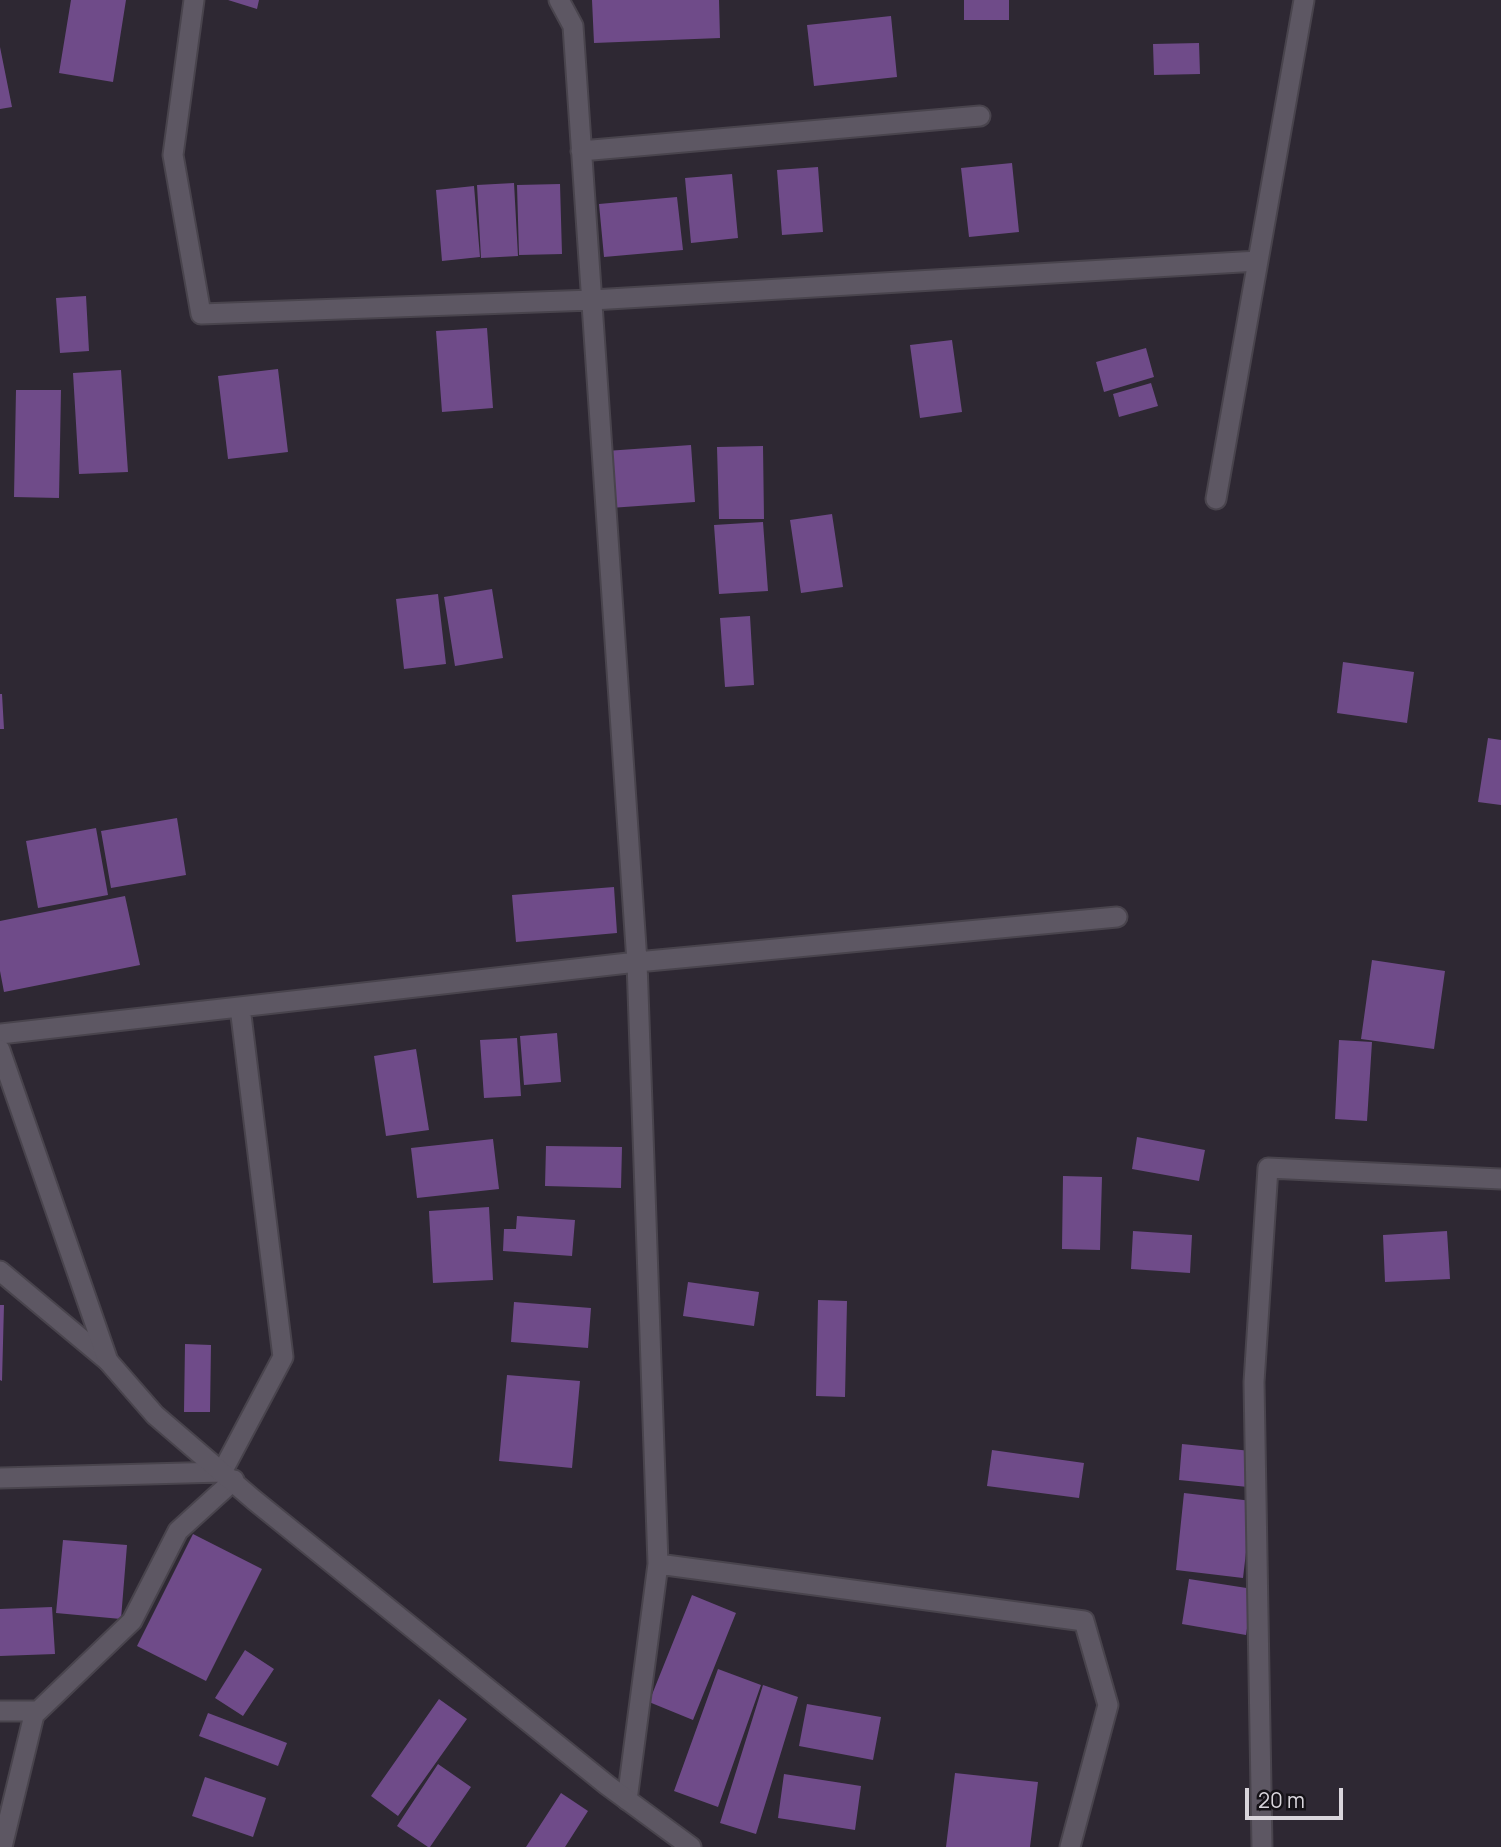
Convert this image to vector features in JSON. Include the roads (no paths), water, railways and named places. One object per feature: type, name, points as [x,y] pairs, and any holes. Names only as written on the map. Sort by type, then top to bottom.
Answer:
[{"type":"street","points":[[194,0],[173,155],[201,314],[592,300],[1258,261]]},
{"type":"street","points":[[559,0],[573,26],[637,962],[658,1564],[627,1800]]},
{"type":"street","points":[[1216,499],[1304,0]]},
{"type":"street","points":[[582,150],[980,116]]},
{"type":"street","points":[[0,1034],[637,962],[1117,917]]},
{"type":"street","points":[[2,1847],[34,1715],[132,1621],[178,1531],[228,1476],[283,1357],[240,1007]]},
{"type":"street","points":[[0,1050],[108,1362]]},
{"type":"street","points":[[1262,1847],[1254,1381],[1268,1168],[1501,1179]]},
{"type":"street","points":[[0,1270],[108,1362],[155,1415],[265,1508],[627,1800],[691,1847]]},
{"type":"street","points":[[0,1478],[228,1476]]},
{"type":"street","points":[[658,1564],[1084,1620],[1108,1705],[1070,1847]]},
{"type":"street","points":[[0,1711],[37,1711]]}]
